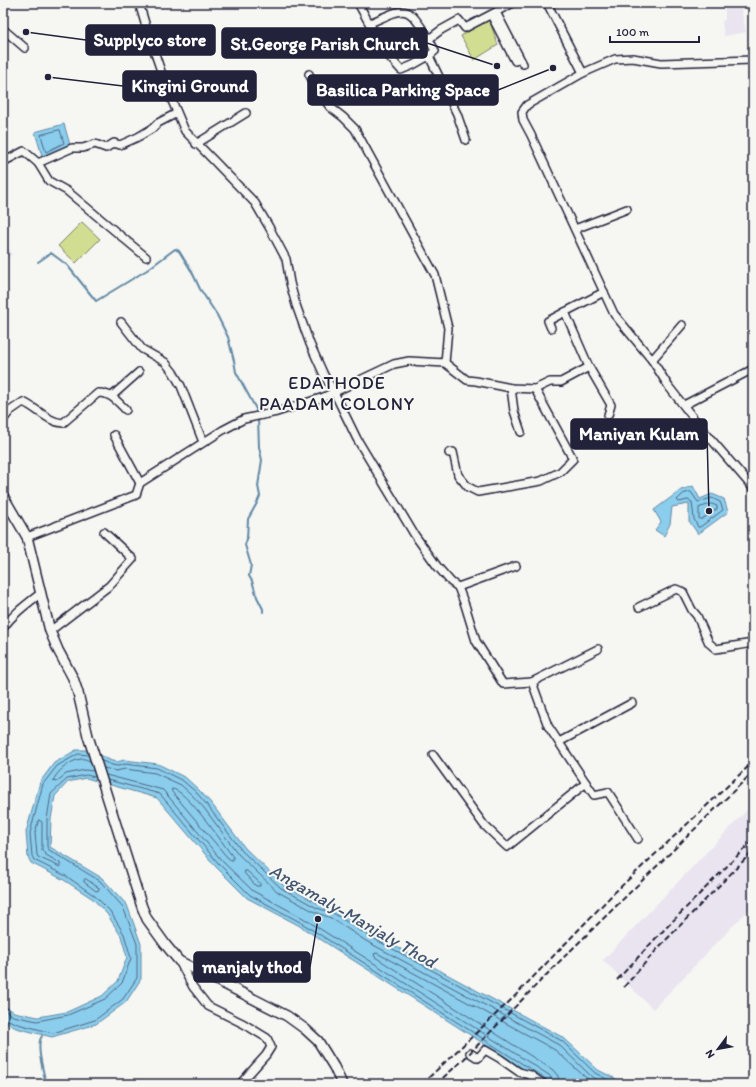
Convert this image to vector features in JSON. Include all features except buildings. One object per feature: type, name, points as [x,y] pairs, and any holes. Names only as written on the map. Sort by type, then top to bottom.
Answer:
[{"type":"main road","points":[[3,496],[27,537],[50,631],[73,678],[104,789],[147,920],[179,961],[288,1016],[305,1029],[318,1041],[334,1067],[342,1084]]},
{"type":"street","points":[[139,3],[167,89],[185,131],[255,203],[269,227],[286,259],[296,305],[310,344],[324,375],[357,439],[414,534],[437,566],[451,582],[458,587],[476,641],[503,684],[532,682],[598,649]]},
{"type":"street","points":[[358,3],[385,52],[401,70],[413,65],[435,51],[429,39],[414,17],[407,12],[400,10],[370,23]]},
{"type":"street","points":[[429,39],[459,20],[465,28],[514,3]]},
{"type":"street","points":[[547,3],[582,73]]},
{"type":"street","points":[[494,13],[515,61]]},
{"type":"street","points":[[494,13],[523,64]]},
{"type":"street","points":[[3,30],[25,48]]},
{"type":"street","points":[[429,56],[457,114],[466,140]]},
{"type":"street","points":[[753,60],[661,63],[633,58],[615,59],[582,73],[527,106],[522,112],[523,120],[614,314],[652,360],[669,387],[698,424],[753,488]]},
{"type":"street","points":[[309,74],[330,107],[344,117],[355,129],[435,275],[448,328],[445,362]]},
{"type":"street","points":[[38,163],[72,148],[83,148],[95,144],[106,148],[114,143],[120,145],[154,128],[158,123],[177,113]]},
{"type":"street","points":[[196,144],[246,113]]},
{"type":"street","points":[[3,162],[24,152],[38,163],[49,181],[67,191],[146,257]]},
{"type":"street","points":[[575,229],[627,209]]},
{"type":"street","points":[[550,328],[548,321],[604,292]]},
{"type":"street","points":[[565,312],[589,367],[611,405],[608,415]]},
{"type":"street","points":[[121,322],[142,349],[166,362],[173,372],[181,386],[203,442]]},
{"type":"street","points":[[652,360],[682,324]]},
{"type":"street","points":[[27,537],[136,495],[140,483],[203,442],[244,419],[277,412],[324,397],[394,364],[409,362],[445,362],[467,380],[511,388],[535,389],[550,382],[561,382],[589,367]]},
{"type":"street","points":[[684,406],[753,369]]},
{"type":"street","points":[[112,396],[139,372]]},
{"type":"street","points":[[511,388],[514,411],[521,432]]},
{"type":"street","points":[[449,453],[453,452],[458,475],[468,487],[478,492],[541,481],[560,472],[574,459],[535,389]]},
{"type":"street","points":[[3,420],[10,411],[23,402],[55,422],[63,423],[98,393],[106,393],[112,396],[126,410]]},
{"type":"street","points":[[114,435],[140,483]]},
{"type":"street","points":[[50,631],[109,586],[133,559],[104,532]]},
{"type":"street","points":[[458,587],[516,566]]},
{"type":"street","points":[[639,607],[676,589],[683,592],[692,610],[697,616],[709,643],[716,649],[753,643]]},
{"type":"street","points":[[3,628],[22,608],[41,593]]},
{"type":"street","points":[[532,682],[548,726],[594,795],[608,792],[638,839]]},
{"type":"street","points":[[559,742],[632,703]]},
{"type":"street","points":[[434,755],[484,825],[507,847],[586,783]]},
{"type":"street","points":[[179,961],[193,987],[208,1006],[244,1024],[267,1038],[271,1047],[266,1055],[240,1084]]},
{"type":"street","points":[[470,1053],[478,1058],[485,1050],[500,1058],[519,1072],[530,1075],[543,1084]]},
{"type":"shaded area","points":[[740,4],[746,32],[724,36],[722,21],[725,20],[725,7]]},
{"type":"shaded area","points":[[3,236],[12,255],[3,259]]},
{"type":"shaded area","points":[[753,804],[753,905],[653,1009],[603,960]]},
{"type":"green space","points":[[489,19],[498,45],[474,60],[461,36]]},
{"type":"green space","points":[[82,222],[100,239],[76,263],[58,246]]},
{"type":"water","points":[[64,124],[70,145],[43,159],[35,132]]},
{"type":"water","points":[[693,486],[700,499],[712,494],[724,499],[728,512],[698,534],[689,521],[689,504],[672,507],[670,524],[664,536],[655,530],[661,522],[654,510],[681,490]]},
{"type":"water","points":[[76,750],[88,750],[117,762],[124,760],[158,764],[186,778],[211,803],[245,848],[283,885],[319,904],[335,909],[371,933],[564,1038],[598,1070],[616,1079],[622,1084],[547,1084],[298,925],[247,898],[216,867],[157,798],[86,778],[68,782],[55,796],[51,819],[50,847],[102,878],[127,905],[141,944],[141,979],[126,1002],[96,1024],[52,1037],[16,1028],[3,1021],[3,1005],[14,1012],[38,1017],[67,1012],[102,996],[118,981],[127,957],[121,936],[107,914],[93,899],[64,880],[31,863],[28,857],[26,832],[40,782],[54,763]]},
{"type":"waterway","points":[[38,262],[51,253],[67,265],[96,301],[147,270],[175,249],[179,251],[192,272],[200,289],[217,315],[228,337],[236,372],[256,409],[257,415]]},
{"type":"waterway","points":[[258,418],[259,447],[262,460],[258,486],[260,496],[248,519],[247,539],[245,545],[251,565],[249,576],[263,612]]},
{"type":"waterway","points":[[42,1036],[39,1046],[46,1084]]},
{"type":"railway","points":[[422,1084],[512,999],[613,894],[753,762]]},
{"type":"railway","points":[[436,1084],[462,1061],[561,960],[753,772]]},
{"type":"railway","points":[[617,980],[655,939],[753,840]]},
{"type":"railway","points":[[624,987],[660,946],[753,851]]},
{"type":"place","name":"Supplyco store","points":[[26,32]]},
{"type":"place","name":"St.George Parish Church","points":[[497,66]]},
{"type":"place","name":"Basilica Parking Space","points":[[553,68]]},
{"type":"place","name":"Kingini Ground","points":[[48,77]]},
{"type":"place","name":"Maniyan Kulam","points":[[709,511]]},
{"type":"place","name":"manjaly thod","points":[[318,919]]},
{"type":"district","name":"EDATHODE PAADAM COLONY","points":[[337,393]]},
{"type":"water label","name":"Angamaly-Manjaly Thod","points":[[353,916]]}]
